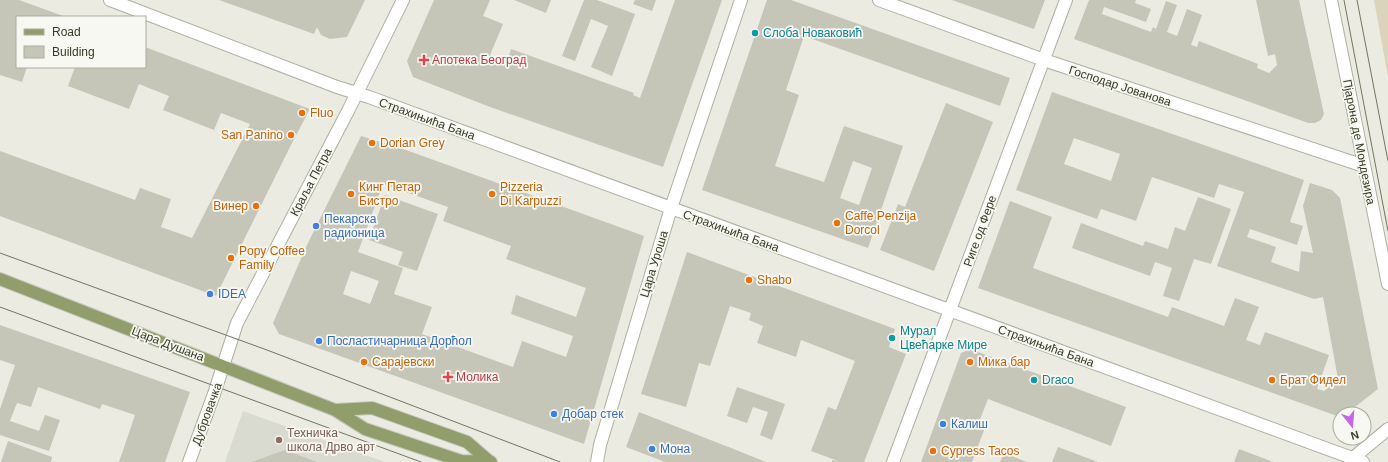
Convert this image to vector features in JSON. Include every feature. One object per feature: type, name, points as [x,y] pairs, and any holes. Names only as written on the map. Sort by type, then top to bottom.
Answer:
[{"type":"main road","name":"Цара Душана","points":[[0,279],[335,410],[365,429],[461,461],[490,462]]},
{"type":"main road","name":"Цара Душана","points":[[335,410],[372,408],[467,442],[490,462]]},
{"type":"street","name":"Страхињића Бана","points":[[110,0],[356,94],[1358,460],[1388,429]]},
{"type":"street","name":"Краља Петра","points":[[224,366],[237,323],[403,0]]},
{"type":"street","name":"Цара Уроша","points":[[597,462],[600,445],[671,208],[741,0]]},
{"type":"street","name":"Господар Јованова","points":[[879,0],[1044,60],[1364,166]]},
{"type":"street","name":"Риге од Фере","points":[[893,462],[1066,0]]},
{"type":"street","name":"Пјарона де Мондезира","points":[[1331,0],[1388,284]]},
{"type":"street","name":"Дубровачка","points":[[189,462],[224,366]]},
{"type":"shaded area","points":[[1374,0],[1388,0],[1388,77]]},
{"type":"shaded area","name":"Техничка школа Дрво арт","points":[[243,411],[385,462],[225,462]]},
{"type":"building","points":[[0,0],[19,0],[63,16],[16,16],[16,68],[27,68],[22,82],[0,75]]},
{"type":"building","points":[[219,0],[365,0],[347,37],[330,39],[321,35],[317,27],[314,34]]},
{"type":"building","points":[[434,0],[490,0],[483,16],[503,24],[490,55],[507,62],[511,49],[634,93],[633,95],[640,98],[675,0],[722,0],[663,167],[490,107],[413,77],[407,61]]},
{"type":"building","points":[[514,0],[551,0],[546,13]]},
{"type":"building","points":[[584,0],[597,0],[635,14],[612,76],[591,67],[608,26],[591,19],[575,61],[562,56]]},
{"type":"building","points":[[635,0],[656,0],[652,11],[633,4]]},
{"type":"building","points":[[767,0],[791,0],[1010,78],[1000,106],[804,36],[786,90],[799,95],[775,166],[824,182],[844,126],[903,146],[868,248],[702,190]],"holes":[[[853,161],[872,168],[859,205],[840,198]]]},
{"type":"building","points":[[952,0],[1045,0],[1034,29]]},
{"type":"building","points":[[1089,0],[1136,0],[1135,3],[1151,9],[1146,22],[1104,7],[1102,14],[1151,32],[1153,27],[1156,29],[1166,1],[1177,5],[1167,32],[1177,36],[1187,9],[1202,15],[1191,45],[1197,47],[1199,41],[1258,64],[1257,68],[1269,73],[1277,65],[1275,54],[1268,56],[1256,0],[1299,0],[1324,114],[1321,120],[1315,123],[1308,123],[1074,39]]},
{"type":"building","points":[[146,47],[310,109],[216,296],[0,216],[0,151],[135,200],[140,188],[171,199],[161,227],[192,238],[250,124],[221,113],[214,130],[163,110],[169,96],[139,84],[129,109],[68,86],[75,68],[146,68]]},
{"type":"building","points":[[1052,92],[1304,180],[1290,222],[1303,226],[1297,245],[1250,229],[1247,237],[1276,247],[1271,262],[1299,272],[1301,251],[1313,253],[1303,206],[1310,183],[1332,190],[1340,198],[1378,389],[1356,406],[1332,406],[1332,414],[978,288],[1010,201],[1052,217],[1033,268],[1168,317],[1172,307],[1224,326],[1235,298],[1259,307],[1246,340],[1260,345],[1265,332],[1329,355],[1317,389],[1324,391],[1338,379],[1323,297],[1314,299],[1217,266],[1244,192],[1219,184],[1214,198],[1152,177],[1136,221],[1101,209],[1097,219],[1016,190]],"holes":[[[1074,138],[1120,154],[1111,181],[1064,164]]]},
{"type":"building","points":[[946,103],[993,122],[934,271],[880,250],[898,204],[905,207]]},
{"type":"building","points":[[361,136],[406,150],[644,236],[584,444],[279,334],[273,323],[307,245]],"holes":[[[383,184],[448,207],[443,221],[511,246],[506,259],[586,288],[576,317],[516,295],[511,314],[573,336],[566,357],[522,341],[513,367],[422,334],[432,307],[394,294],[403,268],[358,252]],[[351,271],[379,281],[370,304],[343,294]]]},
{"type":"building","points":[[385,195],[438,214],[417,271],[398,265],[403,252],[369,240]]},
{"type":"building","points":[[1198,197],[1231,209],[1211,264],[1194,259],[1179,301],[1163,296],[1172,268],[1155,262],[1150,276],[1072,248],[1081,223],[1143,246],[1145,241],[1168,249],[1175,227],[1185,231]]},
{"type":"building","points":[[687,252],[895,329],[889,347],[906,354],[864,462],[832,462],[832,460],[838,461],[811,451],[828,407],[836,410],[855,361],[801,340],[796,357],[757,343],[763,326],[749,320],[751,313],[730,306],[710,366],[699,363],[686,407],[641,394]]},
{"type":"building","points":[[0,325],[190,392],[165,462],[119,462],[135,415],[102,404],[100,409],[38,387],[31,407],[17,403],[10,421],[39,431],[45,415],[60,420],[49,451],[0,435],[0,409],[15,365],[0,360]]},
{"type":"building","points":[[970,349],[1126,407],[1111,446],[988,399],[979,422],[986,425],[972,462],[921,462],[961,353]]},
{"type":"building","points":[[737,387],[785,404],[772,440],[760,435],[768,412],[753,407],[747,423],[727,416]]},
{"type":"building","points":[[639,412],[766,462],[665,462],[626,447]]},
{"type":"building","points":[[8,441],[52,457],[51,462],[1,462]]},
{"type":"building","points":[[1058,447],[1098,462],[1052,462]]},
{"type":"building","points":[[1239,449],[1273,462],[1234,462]]},
{"type":"building","points":[[285,450],[317,462],[251,462]]},
{"type":"building","points":[[1004,453],[1027,462],[1000,462]]},
{"type":"tram line","points":[[1344,0],[1388,231]]},
{"type":"tram line","points":[[1357,0],[1388,161]]},
{"type":"tram line","points":[[0,253],[267,350],[560,462]]},
{"type":"tram line","points":[[0,307],[421,462]]},
{"type":"place","name":"Слоба Новаковић","points":[[755,33]]},
{"type":"place","name":"Апотека Београд","points":[[424,60]]},
{"type":"place","name":"Fluo","points":[[302,113]]},
{"type":"place","name":"San Panino","points":[[291,135]]},
{"type":"place","name":"Dorian Grey","points":[[372,143]]},
{"type":"place","name":"Кинг Петар Бистро","points":[[351,194]]},
{"type":"place","name":"Pizzeria Di Karpuzzi","points":[[492,194]]},
{"type":"place","name":"Винер","points":[[256,206]]},
{"type":"place","name":"Caffe Penzija Dorcol","points":[[837,223]]},
{"type":"place","name":"Пекарска радионица","points":[[316,226]]},
{"type":"place","name":"Popy Coffee Family","points":[[231,258]]},
{"type":"place","name":"Shabo","points":[[749,280]]},
{"type":"place","name":"IDEA","points":[[210,294]]},
{"type":"place","name":"Мурал Цвећарке Мире","points":[[892,338]]},
{"type":"place","name":"Посластичарница Дорћол","points":[[319,341]]},
{"type":"place","name":"Сарајевски","points":[[364,362]]},
{"type":"place","name":"Мика бар","points":[[970,362]]},
{"type":"place","name":"Молика","points":[[448,377]]},
{"type":"place","name":"Draco","points":[[1034,380]]},
{"type":"place","name":"Брат Фидел","points":[[1272,380]]},
{"type":"place","name":"Добар стек","points":[[554,414]]},
{"type":"place","name":"Калиш","points":[[943,424]]},
{"type":"place","name":"Техничка школа Дрво арт","points":[[279,440]]},
{"type":"place","name":"Мона","points":[[652,449]]},
{"type":"place","name":"Cypress Tacos","points":[[933,451]]}]
